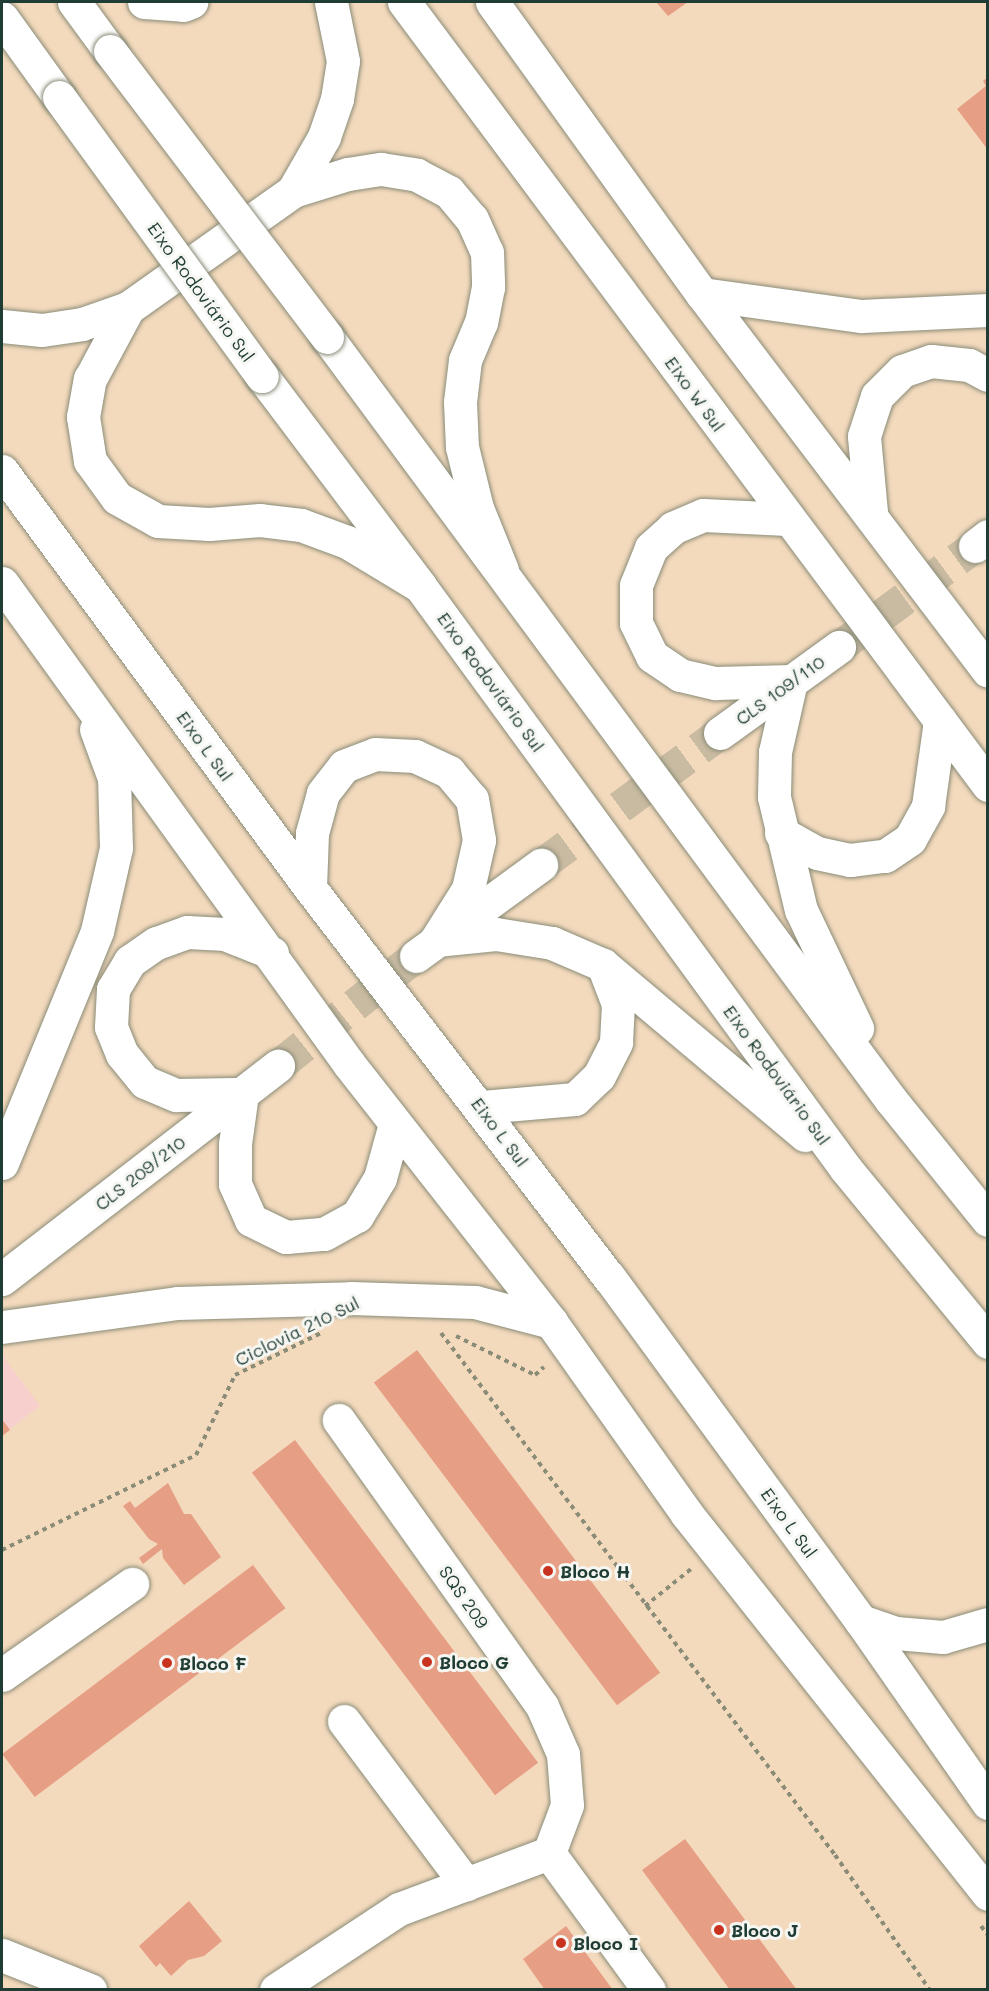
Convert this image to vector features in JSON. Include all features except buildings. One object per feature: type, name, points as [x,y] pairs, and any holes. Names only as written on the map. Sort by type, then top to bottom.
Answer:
[{"type":"main road","points":[[74,2],[502,570],[891,1100],[987,1220]]},
{"type":"main road","points":[[144,2],[183,5],[191,2]]},
{"type":"main road","points":[[293,191],[324,137],[337,99],[343,61],[331,2]]},
{"type":"main road","name":"Eixo W Sul","points":[[404,2],[987,785]]},
{"type":"main road","points":[[492,2],[702,294],[982,660]]},
{"type":"main road","name":"Eixo Rodoviário Sul","points":[[2,18],[262,376],[420,586],[846,1169],[987,1342]]},
{"type":"main road","points":[[2,326],[42,330],[82,324],[128,308],[293,191],[348,174],[390,170],[417,175],[449,192],[472,219],[487,252],[488,287],[481,322],[465,360],[460,402],[462,447],[477,508],[502,570]]},
{"type":"main road","points":[[702,294],[861,316],[987,310]]},
{"type":"main road","points":[[128,308],[90,379],[83,417],[90,461],[117,498],[158,521],[208,524],[260,520],[301,525],[347,542],[420,586]]},
{"type":"main road","points":[[871,512],[864,436],[877,396],[902,371],[931,361],[969,365],[987,375]]},
{"type":"main road","name":"Eixo L Sul","points":[[2,471],[310,888],[482,1107],[861,1621],[987,1803]]},
{"type":"main road","points":[[788,519],[703,515],[673,528],[651,548],[636,585],[636,623],[652,656],[680,675],[716,683],[791,681],[775,752],[774,797],[781,833],[801,910],[891,1100]]},
{"type":"main road","points":[[2,583],[395,1124],[551,1322],[686,1513],[987,1894]]},
{"type":"main road","name":"CLS 109/110","points":[[720,733],[839,647]]},
{"type":"main road","points":[[2,1163],[97,931],[116,848],[114,778],[83,694]]},
{"type":"main road","points":[[781,833],[817,853],[850,861],[885,856],[909,839],[928,806],[940,721]]},
{"type":"main road","points":[[310,888],[312,833],[323,793],[344,766],[375,754],[415,756],[449,772],[472,799],[479,840],[468,889],[426,948]]},
{"type":"main road","points":[[426,948],[541,865]]},
{"type":"main road","points":[[272,953],[225,934],[187,932],[156,943],[130,961],[112,989],[111,1027],[122,1054],[145,1082],[176,1095],[242,1094],[235,1144],[235,1184],[251,1220],[286,1237],[324,1234],[357,1216],[380,1178],[395,1124]]},
{"type":"main road","points":[[426,948],[496,934],[552,943],[603,965],[846,1169]]},
{"type":"main road","points":[[482,1107],[575,1099],[598,1076],[616,1042],[618,1004],[603,965]]},
{"type":"main road","name":"CLS 209/210","points":[[2,1279],[278,1066]]},
{"type":"main road","points":[[2,1327],[177,1303],[351,1298],[475,1302],[551,1322]]},
{"type":"main road","name":"SQS 209","points":[[339,1420],[542,1706],[563,1754],[567,1805],[549,1853]]},
{"type":"main road","points":[[2,1675],[132,1584]]},
{"type":"main road","points":[[861,1621],[896,1633],[943,1637],[987,1624]]},
{"type":"main road","points":[[344,1721],[466,1884]]},
{"type":"main road","points":[[276,1989],[399,1910],[549,1853],[649,1989]]},
{"type":"main road","points":[[2,1955],[90,1989]]},
{"type":"path","points":[[549,1362],[536,1375],[435,1325],[645,1606],[835,1854],[930,1989]]},
{"type":"path","name":"Ciclovia 210 Sul","points":[[2,1550],[196,1455],[235,1375],[329,1330]]},
{"type":"path","points":[[645,1606],[701,1561]]},
{"type":"shaded area","points":[[2,1355],[40,1406],[2,1435]]},
{"type":"tunnel","points":[[839,647],[975,546]]},
{"type":"tunnel","points":[[541,865],[720,733]]},
{"type":"tunnel","points":[[278,1066],[416,956]]},
{"type":"place","name":"Bloco H","points":[[548,1571]]},
{"type":"place","name":"Bloco G","points":[[427,1662]]},
{"type":"place","name":"Bloco F","points":[[167,1663]]},
{"type":"place","name":"Bloco J","points":[[719,1930]]},
{"type":"place","name":"Bloco I","points":[[561,1943]]}]
